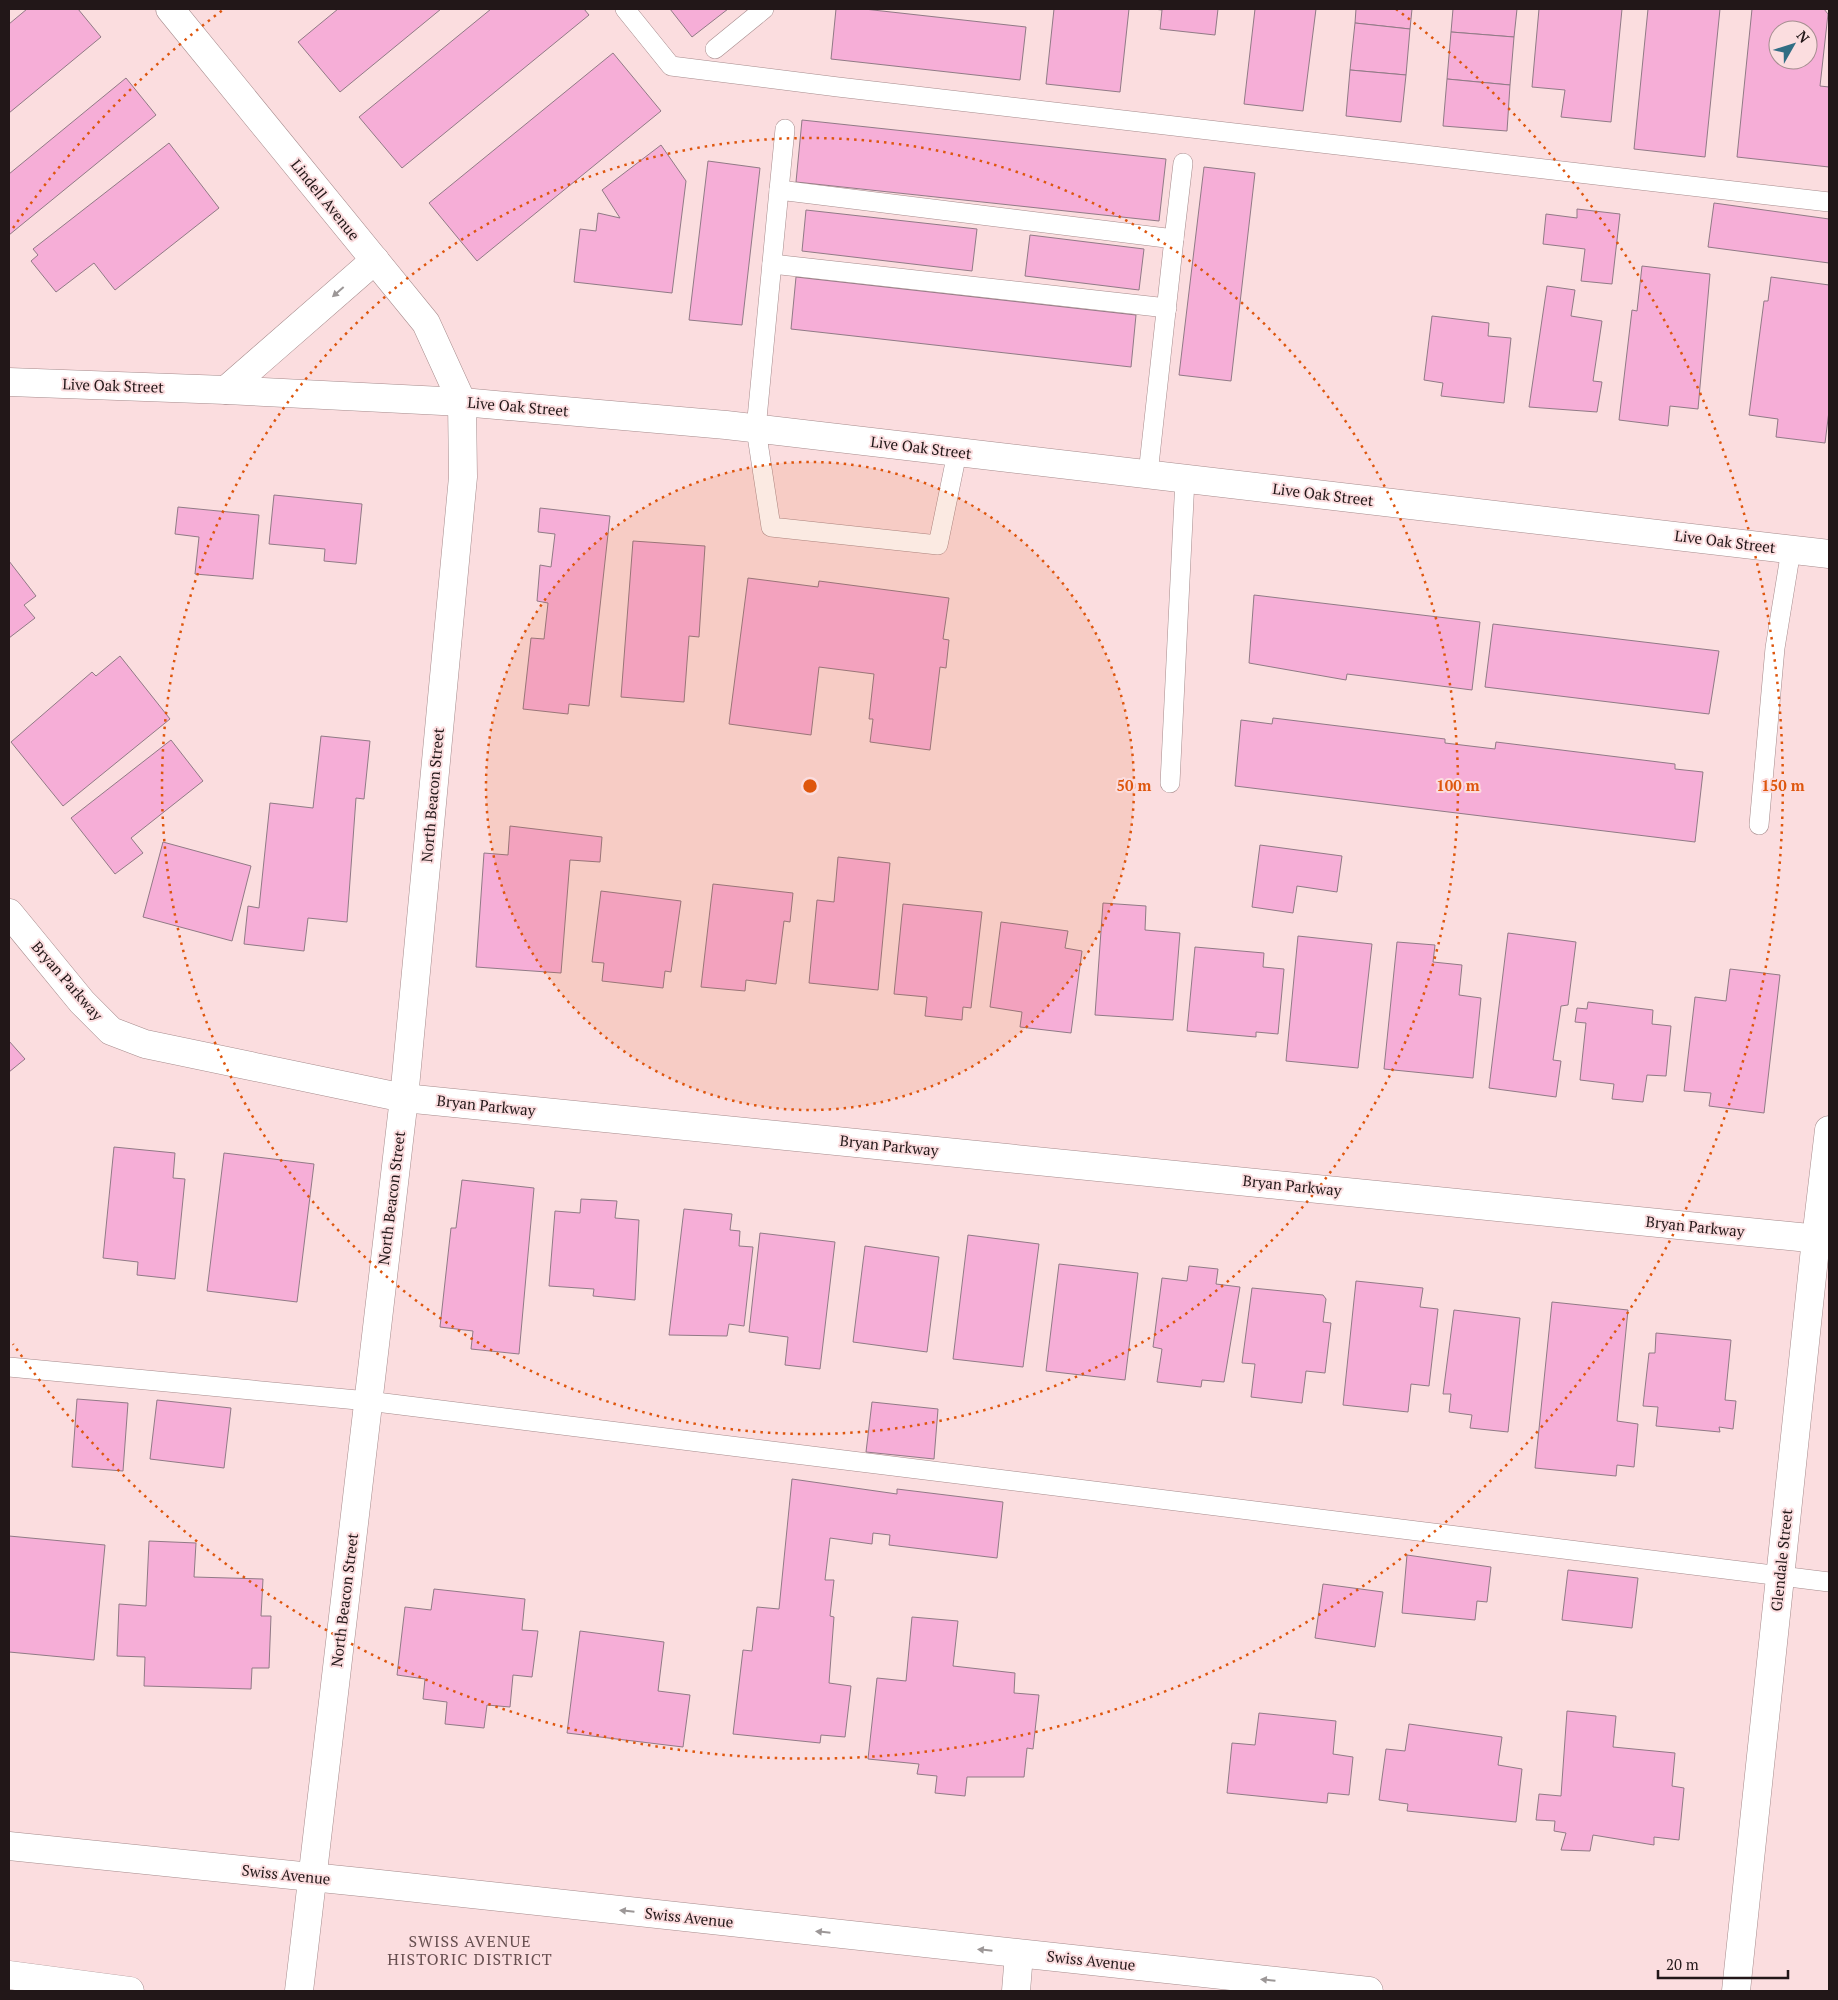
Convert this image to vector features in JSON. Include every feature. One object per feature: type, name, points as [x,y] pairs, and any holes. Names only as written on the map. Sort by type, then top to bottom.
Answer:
[{"type":"street","name":"Lindell Avenue","points":[[170,9],[426,323],[462,402]]},
{"type":"street","points":[[226,390],[375,260]]},
{"type":"street","name":"Live Oak Street","points":[[9,382],[226,390],[462,402],[756,429],[1829,554]]},
{"type":"street","name":"North Beacon Street","points":[[299,1991],[404,1098],[463,477],[462,402]]},
{"type":"street","name":"Bryan Parkway","points":[[9,913],[82,1002],[111,1031],[145,1044],[404,1098],[1822,1239]]},
{"type":"street","name":"Glendale Street","points":[[1736,1991],[1780,1578],[1822,1239],[1829,1130]]},
{"type":"street","name":"Swiss Avenue","points":[[9,1846],[1369,1991]]},
{"type":"street","points":[[1016,1991],[1018,1954]]},
{"type":"street","points":[[9,1975],[130,1991]]},
{"type":"lane","points":[[625,9],[671,66],[838,88],[1829,202]]},
{"type":"lane","points":[[716,49],[764,9]]},
{"type":"lane","points":[[785,129],[756,429],[771,527],[938,545],[957,453]]},
{"type":"lane","points":[[1148,474],[1183,163]]},
{"type":"lane","points":[[779,190],[1174,239]]},
{"type":"lane","points":[[772,264],[1167,308]]},
{"type":"lane","points":[[1170,782],[1185,479]]},
{"type":"lane","points":[[1759,825],[1775,648],[1791,550]]},
{"type":"lane","points":[[9,1367],[368,1401],[1780,1578],[1829,1582]]},
{"type":"building","points":[[27,9],[78,9],[101,37],[9,113],[9,24]]},
{"type":"building","points":[[338,9],[441,9],[340,92],[298,42]]},
{"type":"building","points":[[491,9],[584,9],[589,15],[402,168],[359,117]]},
{"type":"building","points":[[670,9],[728,9],[692,37]]},
{"type":"building","points":[[836,9],[864,9],[1026,27],[1020,80],[831,59]]},
{"type":"building","points":[[1054,9],[1129,9],[1120,92],[1046,84]]},
{"type":"building","points":[[1153,9],[1218,9],[1215,35],[1160,29],[1162,10]]},
{"type":"building","points":[[1255,9],[1316,9],[1303,111],[1244,104]]},
{"type":"building","points":[[1356,9],[1412,9],[1410,29],[1355,23]]},
{"type":"building","points":[[1453,9],[1517,9],[1514,37],[1451,32]]},
{"type":"building","points":[[1539,9],[1622,9],[1611,122],[1561,117],[1565,90],[1532,87]]},
{"type":"building","points":[[1648,9],[1720,9],[1705,157],[1634,149]]},
{"type":"building","points":[[1752,9],[1824,9],[1828,14],[1820,86],[1829,87],[1829,167],[1737,157]]},
{"type":"building","points":[[1355,23],[1410,29],[1406,75],[1350,70]]},
{"type":"building","points":[[1451,32],[1514,37],[1510,85],[1447,79]]},
{"type":"building","points":[[613,53],[661,111],[477,261],[429,203]]},
{"type":"building","points":[[1350,70],[1406,75],[1401,122],[1346,116]]},
{"type":"building","points":[[126,78],[156,115],[9,235],[9,174]]},
{"type":"building","points":[[1447,79],[1510,85],[1507,131],[1443,126]]},
{"type":"building","points":[[802,120],[1166,159],[1159,221],[796,182]]},
{"type":"building","points":[[169,143],[219,208],[115,290],[94,263],[56,292],[31,261],[38,255],[33,249]]},
{"type":"building","points":[[661,145],[686,181],[672,293],[574,282],[580,229],[596,231],[598,213],[620,218],[602,190]]},
{"type":"building","points":[[708,161],[760,168],[742,325],[689,320]]},
{"type":"building","points":[[1204,167],[1255,173],[1231,381],[1179,375]]},
{"type":"building","points":[[1714,203],[1829,219],[1829,263],[1708,247]]},
{"type":"building","points":[[1577,209],[1620,214],[1612,284],[1581,281],[1585,249],[1543,244],[1546,214],[1577,218]]},
{"type":"building","points":[[806,210],[977,229],[972,271],[802,251]]},
{"type":"building","points":[[1030,235],[1144,249],[1139,290],[1025,276]]},
{"type":"building","points":[[1642,266],[1710,274],[1698,409],[1670,406],[1668,426],[1619,420],[1632,310],[1637,311]]},
{"type":"building","points":[[796,277],[1136,315],[1131,367],[791,329]]},
{"type":"building","points":[[1771,277],[1829,285],[1829,411],[1825,443],[1776,437],[1778,419],[1749,415],[1764,301],[1768,301]]},
{"type":"building","points":[[1547,286],[1575,290],[1571,316],[1602,321],[1593,381],[1602,382],[1597,412],[1529,407]]},
{"type":"building","points":[[1432,316],[1489,323],[1488,336],[1511,338],[1504,403],[1441,396],[1443,383],[1424,380]]},
{"type":"building","points":[[274,495],[362,504],[356,564],[324,561],[325,549],[269,544]]},
{"type":"building","points":[[178,507],[259,515],[253,579],[195,574],[199,537],[175,534]]},
{"type":"building","points":[[540,508],[610,516],[589,706],[569,704],[568,714],[523,709],[531,638],[544,639],[548,603],[537,601],[540,565],[551,567],[555,534],[538,532]]},
{"type":"building","points":[[633,541],[705,546],[699,637],[689,636],[684,702],[621,697]]},
{"type":"building","points":[[9,561],[36,596],[24,605],[35,618],[9,638]]},
{"type":"building","points":[[748,578],[818,587],[819,581],[949,598],[943,639],[949,640],[946,668],[940,667],[930,750],[870,742],[873,719],[869,719],[874,674],[819,667],[811,735],[729,724]]},
{"type":"building","points":[[1254,595],[1480,622],[1472,690],[1347,674],[1346,680],[1249,663]]},
{"type":"building","points":[[1493,624],[1719,651],[1709,714],[1485,687]]},
{"type":"building","points":[[120,656],[170,719],[63,806],[11,742],[92,672],[96,676]]},
{"type":"building","points":[[1273,718],[1445,739],[1445,743],[1495,749],[1496,742],[1675,764],[1675,769],[1703,772],[1695,842],[1235,786],[1241,720],[1272,724]]},
{"type":"building","points":[[321,736],[370,741],[364,799],[356,798],[347,922],[308,918],[304,951],[244,944],[248,906],[259,908],[270,803],[313,808]]},
{"type":"building","points":[[171,740],[203,781],[131,838],[143,853],[115,874],[71,818]]},
{"type":"building","points":[[510,826],[602,837],[600,862],[570,860],[561,973],[476,967],[484,853],[508,855]]},
{"type":"building","points":[[163,842],[251,866],[232,941],[143,917]]},
{"type":"building","points":[[1260,845],[1342,856],[1337,892],[1297,886],[1293,913],[1252,907]]},
{"type":"building","points":[[838,857],[890,863],[878,990],[809,983],[817,900],[834,902]]},
{"type":"building","points":[[713,884],[793,893],[790,922],[784,921],[776,984],[746,980],[745,991],[701,987]]},
{"type":"building","points":[[601,891],[681,901],[671,972],[665,971],[663,988],[602,981],[604,963],[592,962]]},
{"type":"building","points":[[1103,903],[1146,906],[1145,930],[1180,933],[1173,1020],[1095,1015]]},
{"type":"building","points":[[903,904],[982,912],[971,1008],[963,1007],[962,1020],[925,1016],[927,997],[894,994]]},
{"type":"building","points":[[1001,922],[1068,931],[1065,948],[1082,951],[1071,1033],[1020,1027],[1022,1012],[990,1007]]},
{"type":"building","points":[[1508,933],[1576,942],[1568,1005],[1561,1006],[1553,1060],[1561,1061],[1556,1097],[1489,1088]]},
{"type":"building","points":[[1298,936],[1372,944],[1358,1068],[1286,1061]]},
{"type":"building","points":[[1397,942],[1435,945],[1433,962],[1462,965],[1459,995],[1481,998],[1473,1078],[1384,1069]]},
{"type":"building","points":[[1195,947],[1264,953],[1263,967],[1284,969],[1278,1034],[1256,1032],[1256,1037],[1187,1031]]},
{"type":"building","points":[[1730,969],[1780,975],[1764,1113],[1709,1106],[1711,1093],[1684,1091],[1695,997],[1726,1001]]},
{"type":"building","points":[[1588,1002],[1653,1010],[1652,1024],[1671,1026],[1666,1076],[1647,1075],[1643,1102],[1612,1099],[1614,1084],[1580,1080],[1586,1023],[1575,1022],[1577,1008],[1587,1009]]},
{"type":"building","points":[[9,1041],[25,1059],[9,1072]]},
{"type":"building","points":[[114,1147],[175,1153],[173,1178],[185,1179],[175,1279],[137,1275],[138,1262],[103,1258]]},
{"type":"building","points":[[224,1153],[314,1164],[297,1302],[207,1291]]},
{"type":"building","points":[[462,1180],[534,1188],[519,1354],[471,1349],[473,1331],[440,1327],[451,1228],[456,1228]]},
{"type":"building","points":[[581,1199],[617,1201],[615,1218],[639,1220],[635,1300],[593,1296],[594,1289],[549,1286],[555,1211],[580,1213]]},
{"type":"building","points":[[684,1209],[732,1214],[730,1230],[740,1231],[739,1246],[753,1247],[744,1326],[729,1324],[727,1336],[669,1335]]},
{"type":"building","points":[[760,1233],[835,1242],[820,1369],[785,1365],[788,1337],[749,1332]]},
{"type":"building","points":[[968,1235],[1039,1244],[1023,1367],[953,1359]]},
{"type":"building","points":[[865,1246],[939,1257],[927,1352],[853,1342]]},
{"type":"building","points":[[1059,1264],[1138,1273],[1125,1380],[1046,1371]]},
{"type":"building","points":[[1189,1266],[1218,1269],[1216,1284],[1240,1287],[1224,1382],[1202,1380],[1201,1387],[1157,1382],[1162,1349],[1153,1347],[1162,1278],[1187,1281]]},
{"type":"building","points":[[1356,1281],[1423,1288],[1420,1307],[1438,1309],[1429,1386],[1411,1384],[1408,1412],[1343,1405]]},
{"type":"building","points":[[1252,1288],[1323,1295],[1326,1299],[1323,1322],[1331,1323],[1325,1373],[1306,1371],[1302,1403],[1251,1397],[1255,1364],[1242,1363]]},
{"type":"building","points":[[1552,1302],[1628,1310],[1617,1421],[1638,1424],[1634,1467],[1617,1465],[1616,1476],[1535,1468]]},
{"type":"building","points":[[1454,1310],[1520,1318],[1508,1432],[1470,1428],[1472,1415],[1449,1412],[1451,1394],[1443,1394]]},
{"type":"building","points":[[1656,1333],[1731,1340],[1725,1400],[1736,1401],[1733,1429],[1719,1427],[1720,1432],[1656,1426],[1658,1407],[1643,1406],[1649,1353],[1655,1353]]},
{"type":"building","points":[[77,1399],[128,1403],[123,1471],[72,1467]]},
{"type":"building","points":[[157,1400],[231,1408],[224,1468],[150,1459]]},
{"type":"building","points":[[872,1402],[938,1409],[934,1459],[866,1452]]},
{"type":"building","points":[[792,1479],[897,1494],[897,1489],[1003,1502],[997,1558],[889,1545],[890,1535],[873,1533],[872,1544],[830,1538],[825,1580],[834,1580],[830,1616],[834,1617],[829,1683],[851,1686],[845,1737],[821,1735],[820,1743],[733,1734],[743,1650],[752,1651],[757,1607],[779,1609]]},
{"type":"building","points":[[9,1536],[105,1545],[94,1660],[9,1652]]},
{"type":"building","points":[[149,1541],[196,1543],[194,1577],[263,1579],[261,1616],[271,1616],[269,1668],[252,1668],[251,1689],[144,1686],[145,1657],[117,1656],[119,1604],[146,1606]]},
{"type":"building","points":[[1407,1555],[1491,1567],[1487,1602],[1477,1601],[1475,1620],[1402,1613]]},
{"type":"building","points":[[1568,1570],[1638,1578],[1632,1628],[1562,1620]]},
{"type":"building","points":[[1323,1584],[1383,1592],[1375,1647],[1315,1638]]},
{"type":"building","points":[[434,1589],[525,1599],[522,1630],[538,1631],[532,1677],[513,1675],[510,1707],[487,1705],[484,1728],[445,1724],[447,1702],[423,1699],[425,1679],[397,1675],[405,1607],[431,1610]]},
{"type":"building","points":[[912,1617],[958,1621],[953,1666],[1015,1673],[1014,1693],[1039,1695],[1033,1749],[1027,1748],[1024,1777],[967,1777],[965,1796],[935,1793],[937,1776],[917,1774],[919,1764],[868,1759],[877,1678],[906,1681]]},
{"type":"building","points":[[580,1631],[664,1642],[658,1691],[690,1695],[683,1747],[567,1733]]},
{"type":"building","points":[[1567,1711],[1616,1716],[1613,1747],[1675,1753],[1672,1786],[1684,1788],[1679,1840],[1654,1837],[1654,1845],[1593,1835],[1590,1851],[1561,1850],[1566,1833],[1554,1831],[1555,1821],[1536,1820],[1539,1794],[1561,1796]]},
{"type":"building","points":[[1259,1713],[1336,1721],[1333,1754],[1353,1757],[1349,1795],[1328,1793],[1327,1803],[1227,1793],[1232,1743],[1255,1745]]},
{"type":"building","points":[[1409,1724],[1502,1737],[1498,1765],[1522,1769],[1516,1822],[1407,1811],[1408,1804],[1379,1800],[1386,1749],[1405,1751]]},
{"type":"district","name":"SWISS AVENUE HISTORIC DISTRICT","points":[[470,1950]]}]
